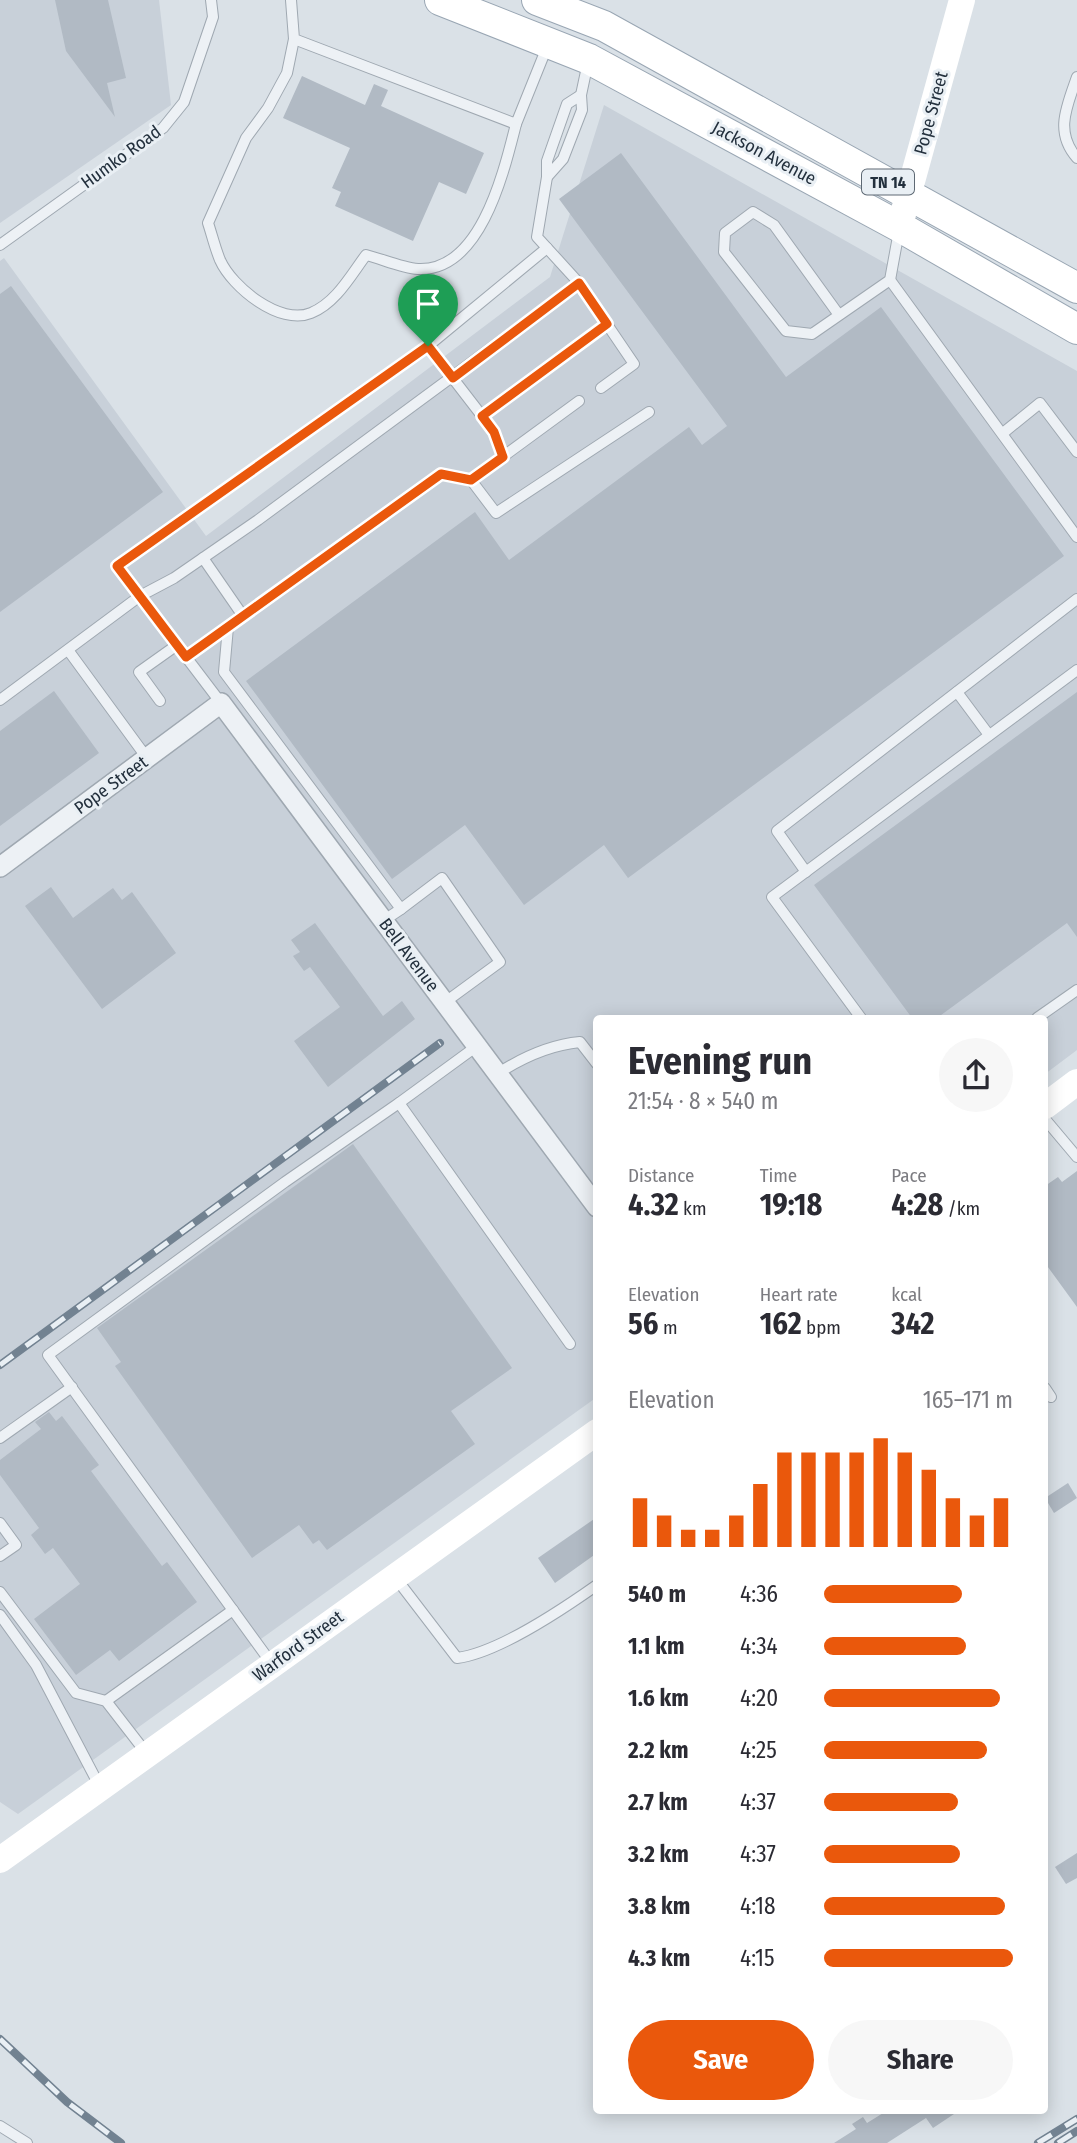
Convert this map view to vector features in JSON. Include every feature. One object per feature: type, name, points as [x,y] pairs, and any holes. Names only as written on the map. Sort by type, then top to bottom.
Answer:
[{"type":"main road","name":"Jackson Avenue","points":[[440,0],[589,59],[1075,325]]},
{"type":"main road","name":"Jackson Avenue","points":[[537,0],[604,26],[1077,288]]},
{"type":"main road","name":"Pope Street","points":[[900,227],[962,0]]},
{"type":"main road","points":[[1048,1104],[1077,1082]]},
{"type":"main road","name":"Warford Street","points":[[0,1860],[593,1435]]},
{"type":"street","points":[[589,59],[604,26]]},
{"type":"street","name":"Pope Street","points":[[0,867],[221,704]]},
{"type":"street","name":"Bell Avenue","points":[[221,704],[593,1202]]},
{"type":"lane","name":"Humko Road","points":[[0,245],[163,128],[184,102],[213,17],[211,0]]},
{"type":"lane","points":[[213,17],[218,0]]},
{"type":"lane","points":[[291,0],[294,39],[287,73],[268,108],[246,138],[208,223],[221,262],[242,287],[273,311],[296,318],[313,313],[336,296],[366,255],[418,269],[449,263],[463,252],[484,219],[506,162],[516,124],[549,43]]},
{"type":"lane","points":[[294,39],[516,124]]},
{"type":"lane","points":[[547,177],[563,159],[582,110],[581,95],[589,59]]},
{"type":"lane","points":[[1077,77],[1062,127],[1068,147],[1077,158]]},
{"type":"lane","points":[[581,95],[567,104],[547,161],[537,237],[579,283],[634,364],[601,388]]},
{"type":"lane","points":[[839,315],[774,225],[753,212],[725,233],[724,252],[786,331],[811,334],[839,315],[890,280],[900,227]]},
{"type":"lane","points":[[221,704],[117,566],[428,346],[547,248]]},
{"type":"lane","points":[[890,280],[1077,537]]},
{"type":"lane","points":[[2,697],[140,596],[203,558],[453,378],[579,283]]},
{"type":"lane","points":[[482,416],[607,324]]},
{"type":"lane","points":[[428,346],[494,432],[503,457]]},
{"type":"lane","points":[[471,480],[579,401]]},
{"type":"lane","points":[[1003,433],[1040,403],[1077,452]]},
{"type":"lane","points":[[186,657],[441,474],[471,480],[496,513],[649,412]]},
{"type":"lane","points":[[203,558],[243,616]]},
{"type":"lane","points":[[806,872],[777,831],[1077,599]]},
{"type":"lane","points":[[228,627],[224,671],[401,909]]},
{"type":"lane","points":[[160,701],[139,672],[177,645]]},
{"type":"lane","points":[[68,650],[147,758]]},
{"type":"lane","points":[[859,1015],[772,897],[1077,670]]},
{"type":"lane","points":[[957,692],[989,735]]},
{"type":"lane","points":[[383,921],[442,878],[500,962],[444,1003]]},
{"type":"lane","points":[[1041,1015],[1077,990]]},
{"type":"lane","points":[[497,1074],[518,1061],[558,1044],[580,1042],[593,1059]]},
{"type":"lane","points":[[272,1664],[48,1355],[477,1046]]},
{"type":"lane","points":[[399,1103],[570,1344]]},
{"type":"lane","points":[[1048,1123],[1077,1157]]},
{"type":"lane","points":[[0,1438],[72,1387]]},
{"type":"lane","points":[[0,1523],[16,1545],[0,1556]]},
{"type":"lane","points":[[395,1577],[457,1658],[472,1656],[493,1646],[562,1609],[593,1588]]},
{"type":"lane","points":[[0,1592],[76,1693],[106,1701],[147,1754]]},
{"type":"lane","points":[[106,1701],[233,1610]]},
{"type":"lane","points":[[0,1615],[36,1665],[100,1788]]},
{"type":"lane","points":[[0,2126],[27,2143]]},
{"type":"shaded area","points":[[0,0],[159,0],[171,105],[0,223]]},
{"type":"shaded area","points":[[604,105],[1077,371],[1077,1050],[1048,1072],[1048,1015],[593,1015],[593,1400],[18,1814],[0,1802],[0,261],[4,258],[206,536],[550,277]]},
{"type":"building","points":[[55,0],[108,0],[126,78],[107,83],[115,117],[66,51]]},
{"type":"building","points":[[302,76],[365,105],[374,84],[388,90],[381,106],[484,153],[466,194],[439,182],[413,241],[335,206],[341,192],[332,188],[350,148],[283,118]]},
{"type":"building","points":[[621,153],[786,377],[881,307],[1064,556],[628,878],[604,845],[524,905],[465,825],[392,879],[246,681],[475,512],[509,560],[689,427],[702,445],[727,426],[559,199]]},
{"type":"building","points":[[11,286],[163,492],[0,612],[0,294]]},
{"type":"building","points":[[54,691],[99,753],[0,826],[0,731]]},
{"type":"building","points":[[1077,692],[1077,937],[1067,923],[941,1015],[910,1015],[814,885]]},
{"type":"building","points":[[51,887],[73,918],[113,888],[122,900],[132,892],[176,953],[102,1009],[25,906]]},
{"type":"building","points":[[315,923],[383,1016],[402,1001],[415,1019],[328,1087],[294,1041],[340,1007],[310,967],[304,971],[293,956],[300,952],[291,940]]},
{"type":"building","points":[[353,1144],[512,1368],[451,1411],[475,1444],[327,1550],[319,1540],[313,1544],[299,1525],[252,1558],[115,1366],[121,1362],[97,1328]]},
{"type":"building","points":[[1077,1171],[1077,1307],[1048,1267],[1048,1184],[1058,1177],[1062,1182]]},
{"type":"building","points":[[49,1412],[56,1421],[62,1416],[99,1465],[91,1471],[162,1566],[167,1562],[197,1602],[119,1661],[110,1650],[76,1675],[34,1619],[80,1584],[53,1548],[45,1554],[31,1535],[39,1528],[0,1475],[0,1460],[41,1429],[35,1422]]},
{"type":"building","points":[[1068,1483],[1077,1498],[1054,1513],[1048,1503],[1048,1496]]},
{"type":"building","points":[[593,1520],[593,1556],[555,1583],[538,1558]]},
{"type":"building","points":[[1077,1853],[1077,1878],[1066,1884],[1055,1867]]},
{"type":"building","points":[[882,2114],[954,2114],[933,2128],[926,2118],[887,2143],[834,2143],[856,2129],[852,2124],[863,2117],[867,2123]]},
{"type":"railway","points":[[0,1365],[440,1043]]},
{"type":"railway","points":[[0,2039],[67,2102],[121,2143]]},
{"type":"railway","points":[[1038,2143],[1077,2119]]},
{"type":"railway","points":[[1058,2143],[1077,2131]]},
{"type":"route","points":[[579,283],[607,324],[482,416],[494,432],[503,457],[471,480],[441,474],[186,657],[117,566],[428,346],[453,378],[579,283]]}]
